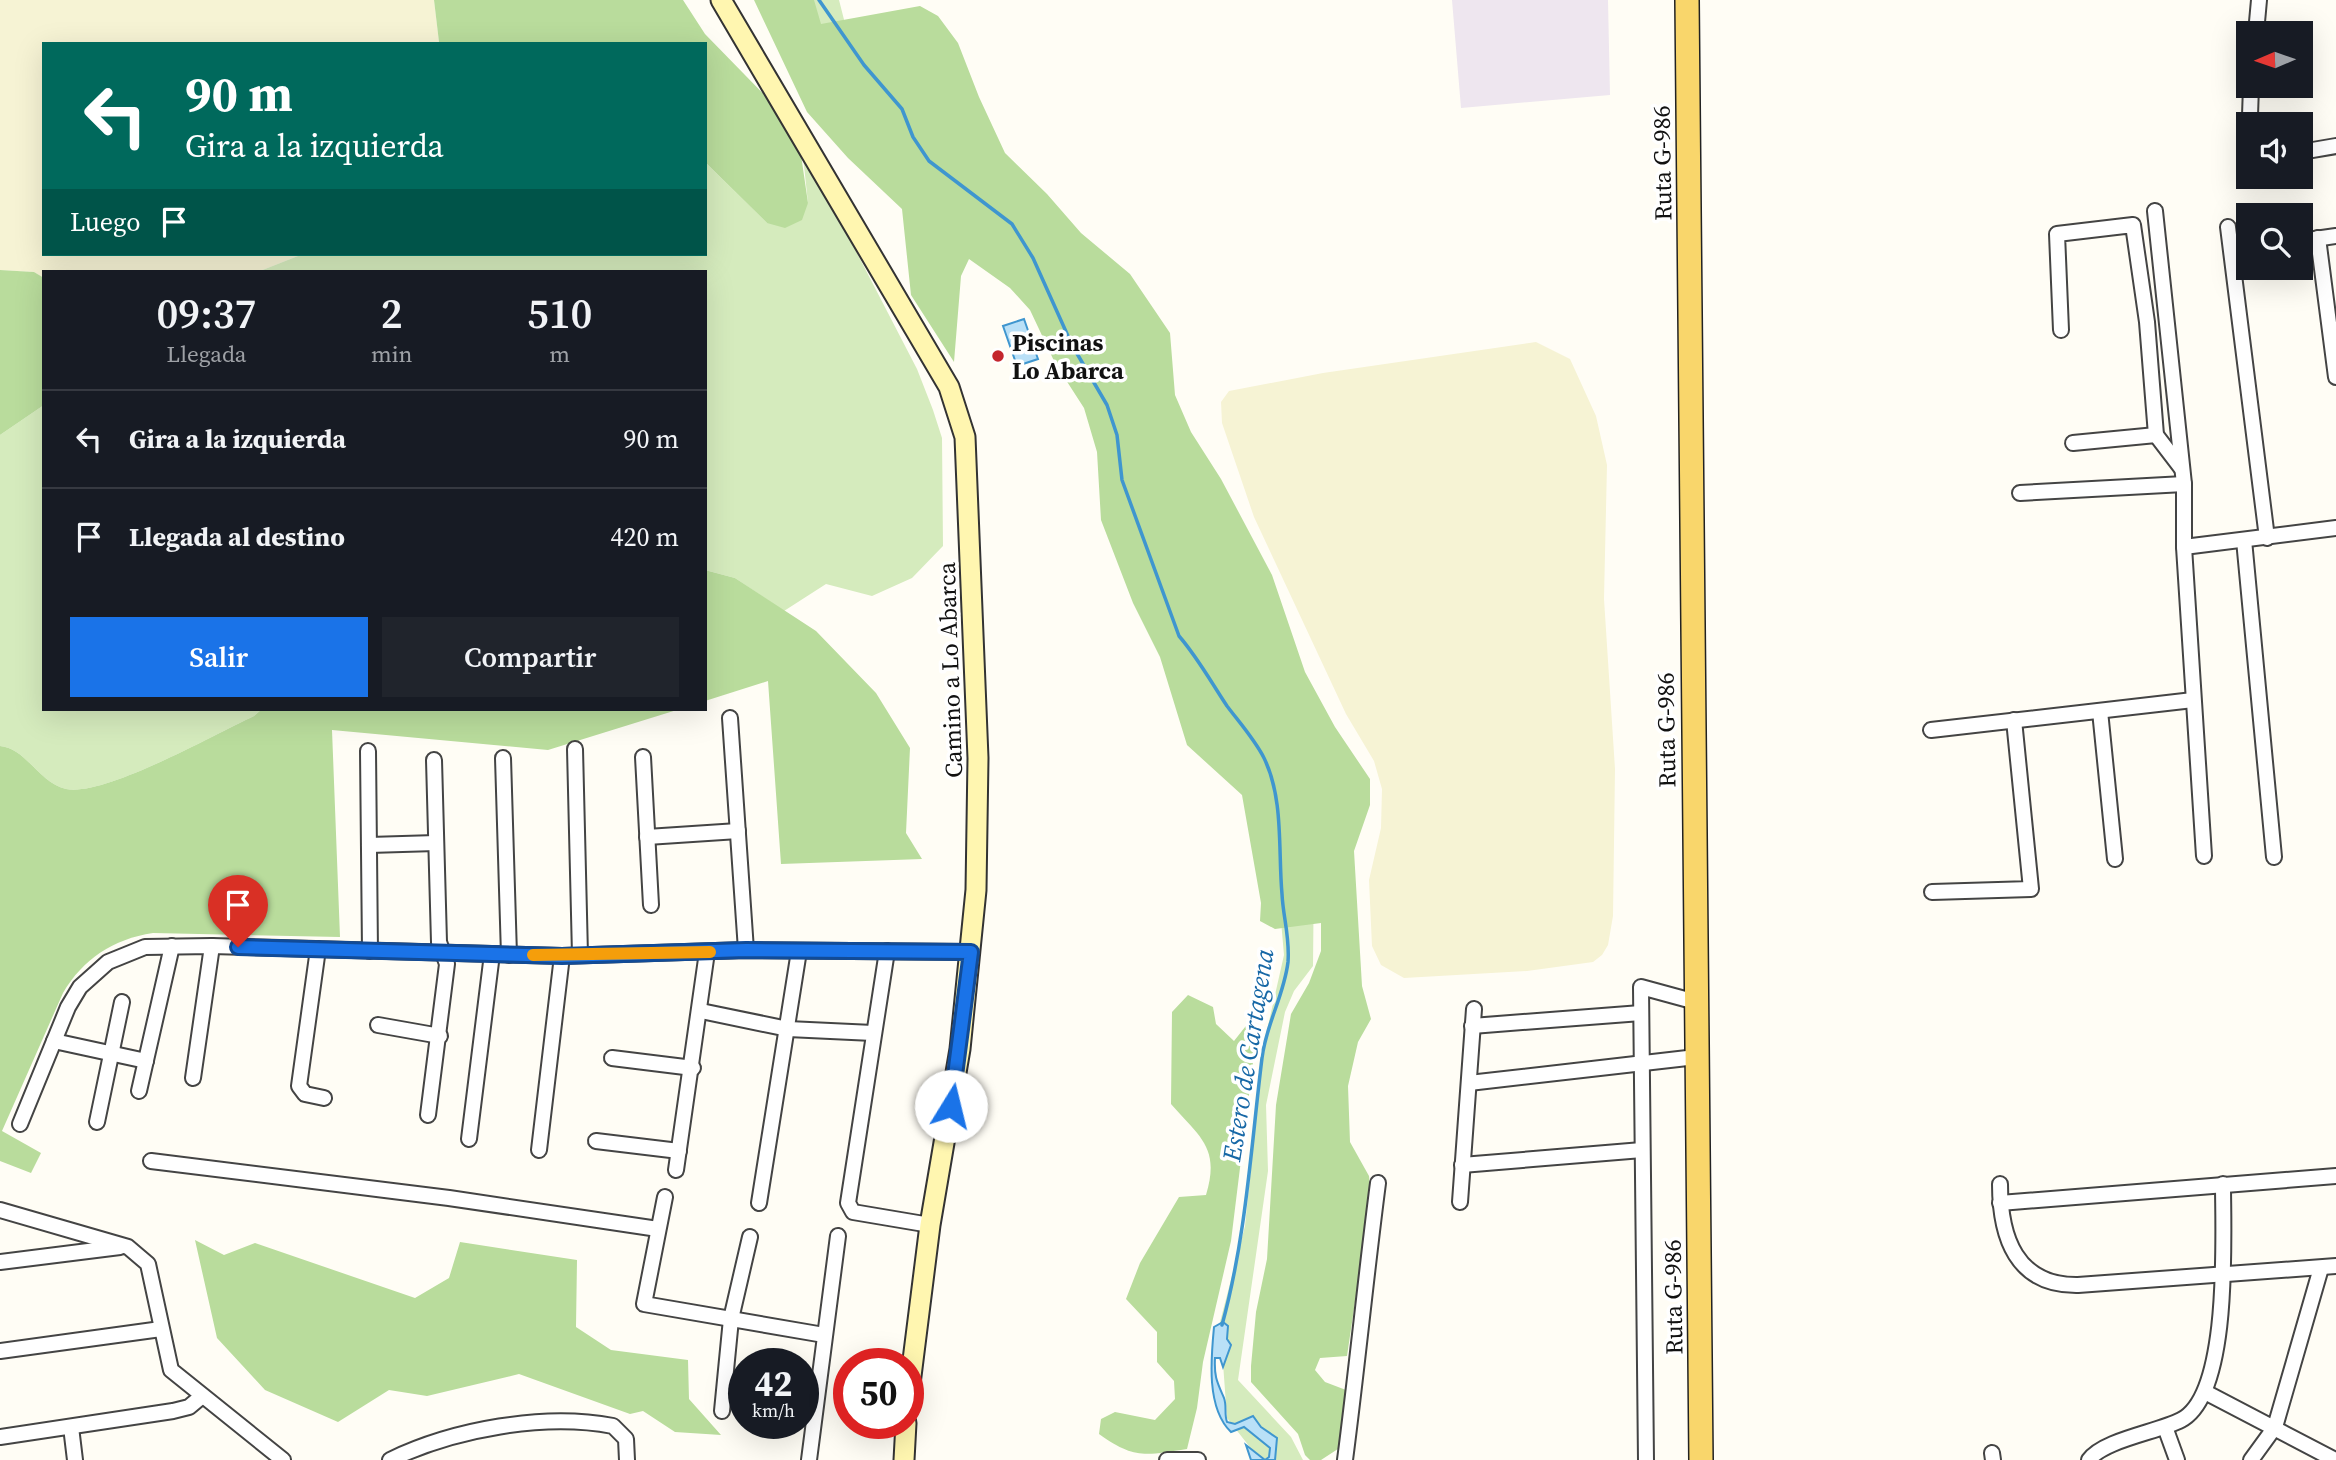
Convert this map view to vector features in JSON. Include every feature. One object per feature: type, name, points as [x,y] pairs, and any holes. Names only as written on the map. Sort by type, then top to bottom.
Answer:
[{"type":"main road","name":"Camino a Lo Abarca","points":[[721,0],[949,387],[963,423],[967,451],[978,758],[977,857],[971,952],[960,1049],[930,1225],[914,1348]]},
{"type":"main road","name":"Ruta G-986","points":[[1687,0],[1701,1460]]},
{"type":"main road","points":[[904,1460],[905,1439]]},
{"type":"street","points":[[2257,21],[2259,0]]},
{"type":"street","points":[[2313,150],[2336,146]]},
{"type":"street","points":[[2061,330],[2057,234],[2133,225],[2155,216],[2183,477],[2184,547],[2204,856]]},
{"type":"street","points":[[2133,225],[2147,322],[2156,435],[2183,477]]},
{"type":"street","points":[[2228,227],[2267,538]]},
{"type":"street","points":[[2313,239],[2336,236]]},
{"type":"street","points":[[2318,238],[2336,377]]},
{"type":"street","points":[[2073,443],[2156,435]]},
{"type":"street","points":[[2020,493],[2183,477]]},
{"type":"street","points":[[2184,547],[2336,528]]},
{"type":"street","points":[[2244,540],[2274,857]]},
{"type":"street","points":[[1931,730],[2193,700]]},
{"type":"street","points":[[2099,711],[2115,859]]},
{"type":"street","points":[[730,718],[746,950]]},
{"type":"street","points":[[1932,892],[2031,889],[2014,720]]},
{"type":"street","points":[[575,748],[580,955]]},
{"type":"street","points":[[369,751],[370,951]]},
{"type":"street","points":[[643,757],[651,905]]},
{"type":"street","points":[[503,758],[509,955]]},
{"type":"street","points":[[428,1115],[447,964],[439,942],[434,760]]},
{"type":"street","points":[[647,837],[738,831]]},
{"type":"street","points":[[369,845],[436,843]]},
{"type":"street","points":[[20,1124],[73,997],[97,970],[132,951],[172,946],[212,946],[562,956],[746,950],[971,952]]},
{"type":"street","points":[[139,1091],[172,946]]},
{"type":"street","points":[[192,1078],[212,946]]},
{"type":"street","points":[[318,949],[299,1086],[305,1094],[324,1098]]},
{"type":"street","points":[[759,1203],[789,1029],[799,951]]},
{"type":"street","points":[[887,951],[847,1198],[853,1212],[930,1225]]},
{"type":"street","points":[[676,1170],[708,952]]},
{"type":"street","points":[[469,1139],[492,954]]},
{"type":"street","points":[[539,1150],[562,956]]},
{"type":"street","points":[[1646,1460],[1641,987],[1696,1002]]},
{"type":"street","points":[[97,1122],[122,1002]]},
{"type":"street","points":[[1460,1202],[1474,1009]]},
{"type":"street","points":[[701,1011],[789,1029],[873,1033]]},
{"type":"street","points":[[1472,1026],[1641,1013]]},
{"type":"street","points":[[378,1025],[440,1035]]},
{"type":"street","points":[[54,1041],[146,1061]]},
{"type":"street","points":[[1469,1083],[1696,1057]]},
{"type":"street","points":[[612,1058],[693,1068]]},
{"type":"street","points":[[596,1141],[679,1151]]},
{"type":"street","points":[[1462,1165],[1643,1150]]},
{"type":"street","points":[[151,1161],[449,1198],[658,1229]]},
{"type":"street","points":[[2000,1203],[2336,1176]]},
{"type":"street","points":[[1345,1460],[1350,1437],[1355,1359],[1378,1183]]},
{"type":"street","points":[[2000,1184],[2002,1225],[2014,1252],[2031,1271],[2047,1280],[2078,1285],[2329,1267],[2275,1427],[2251,1460]]},
{"type":"street","points":[[2089,1460],[2102,1450],[2187,1416],[2205,1392],[2215,1353],[2223,1273],[2223,1184]]},
{"type":"street","points":[[665,1197],[644,1304],[824,1335]]},
{"type":"street","points":[[0,1210],[128,1247],[148,1264],[171,1370],[272,1457]]},
{"type":"street","points":[[809,1460],[838,1236]]},
{"type":"street","points":[[722,1411],[731,1319],[750,1237]]},
{"type":"street","points":[[0,1262],[128,1247]]},
{"type":"street","points":[[0,1351],[161,1329]]},
{"type":"street","points":[[2205,1392],[2335,1460]]},
{"type":"street","points":[[0,1437],[183,1409],[201,1397]]},
{"type":"street","points":[[390,1460],[444,1439],[534,1422],[567,1420],[613,1426],[625,1439],[627,1460]]},
{"type":"street","points":[[71,1427],[75,1460]]},
{"type":"street","points":[[2165,1427],[2177,1460]]},
{"type":"street","points":[[1167,1460],[1198,1460]]},
{"type":"shaded area","points":[[0,0],[434,0],[439,42],[42,42],[42,256],[298,256],[263,270],[42,270],[42,277],[34,272],[0,270]]},
{"type":"shaded area","points":[[1452,0],[1608,0],[1610,95],[1461,108]]},
{"type":"shaded area","points":[[1536,342],[1570,359],[1596,416],[1607,465],[1604,599],[1615,769],[1613,916],[1608,945],[1602,955],[1593,962],[1527,971],[1404,978],[1381,965],[1372,946],[1369,880],[1381,828],[1382,789],[1374,761],[1346,714],[1254,517],[1222,423],[1221,402],[1229,391],[1323,373]]},
{"type":"green space","points":[[434,0],[683,0],[705,34],[783,114],[800,148],[808,203],[802,220],[785,228],[767,223],[707,164],[707,42],[439,42]]},
{"type":"green space","points":[[754,0],[814,0],[821,24],[920,6],[938,16],[958,43],[1005,153],[1047,194],[1081,233],[1130,274],[1170,333],[1175,395],[1191,432],[1221,479],[1272,575],[1305,672],[1335,727],[1370,779],[1370,805],[1354,851],[1362,986],[1371,1019],[1358,1042],[1348,1086],[1350,1142],[1369,1176],[1371,1194],[1347,1356],[1320,1358],[1315,1370],[1325,1382],[1346,1390],[1344,1445],[1321,1460],[1310,1460],[1305,1455],[1298,1434],[1251,1382],[1251,1366],[1256,1312],[1267,1259],[1276,1105],[1291,1014],[1309,983],[1321,951],[1321,923],[1275,929],[1260,921],[1261,903],[1242,795],[1187,745],[1160,657],[1133,603],[1101,520],[1097,452],[1084,408],[1055,363],[1030,310],[1010,288],[969,259],[961,276],[954,362],[911,295],[902,209],[848,158],[807,112]]},
{"type":"green space","points":[[798,0],[839,0],[852,51],[1110,309],[1150,368],[1210,494],[1314,865],[1313,966],[1294,991],[1285,1012],[1266,1105],[1268,1171],[1238,1380],[1291,1437],[1303,1460],[1260,1460],[1227,1418],[1220,1322],[1245,1226],[1263,1048],[1284,955],[1269,784],[1188,563],[1129,424],[1010,277],[818,57]]},
{"type":"green space","points":[[802,147],[917,369],[933,410],[942,438],[943,546],[912,578],[872,596],[826,584],[784,611],[735,578],[707,571],[707,270],[263,270],[298,256],[707,256],[707,164],[767,223],[808,203]]},
{"type":"green space","points":[[0,270],[34,272],[42,277],[42,406],[0,435]]},
{"type":"green space","points":[[42,406],[42,711],[260,711],[160,762],[83,789],[56,786],[17,753],[0,746],[0,435]]},
{"type":"green space","points":[[707,571],[735,578],[816,631],[876,693],[910,748],[906,833],[922,859],[781,864],[768,681],[707,700]]},
{"type":"green space","points":[[260,711],[674,711],[548,750],[332,730],[340,937],[153,933],[125,940],[100,953],[80,970],[63,993],[2,1131],[41,1153],[31,1173],[0,1161],[0,746],[17,753],[56,786],[83,789],[132,774]]},
{"type":"green space","points":[[1188,995],[1213,1007],[1216,1024],[1234,1041],[1249,1022],[1255,1046],[1231,1241],[1203,1362],[1197,1408],[1187,1449],[1141,1454],[1122,1448],[1099,1434],[1101,1419],[1115,1412],[1155,1420],[1175,1399],[1174,1381],[1157,1362],[1157,1332],[1126,1299],[1140,1263],[1179,1197],[1206,1195],[1210,1179],[1211,1166],[1205,1145],[1171,1104],[1172,1012]]},
{"type":"green space","points":[[195,1240],[224,1255],[255,1243],[415,1298],[449,1278],[460,1242],[577,1260],[576,1327],[611,1350],[688,1360],[689,1399],[721,1435],[675,1432],[643,1411],[630,1414],[519,1374],[427,1396],[389,1390],[338,1422],[265,1390],[217,1338]]},
{"type":"water","points":[[1024,319],[1038,359],[1017,366],[1003,326]]},
{"type":"water","points":[[1223,1322],[1228,1326],[1227,1339],[1231,1345],[1223,1367],[1220,1358],[1215,1358],[1215,1370],[1225,1401],[1227,1422],[1235,1424],[1253,1416],[1261,1427],[1277,1438],[1275,1460],[1265,1460],[1269,1457],[1270,1448],[1244,1427],[1231,1432],[1217,1410],[1212,1382],[1212,1353],[1214,1327]]},
{"type":"water","points":[[1246,1445],[1265,1460],[1251,1460]]},
{"type":"waterway","name":"Estero de Cartagena","points":[[819,0],[864,65],[902,109],[913,137],[929,161],[1012,224],[1033,258],[1072,345],[1107,405],[1117,435],[1122,480],[1179,636],[1256,745],[1264,758],[1275,790],[1288,962],[1264,1046],[1242,1226],[1222,1325]]},
{"type":"slow traffic","points":[[533,955],[710,952]]},
{"type":"place","name":"Piscinas Lo Abarca","points":[[998,356]]},
{"type":"route","points":[[238,947],[562,956],[746,950],[971,952],[951,1106]]}]
